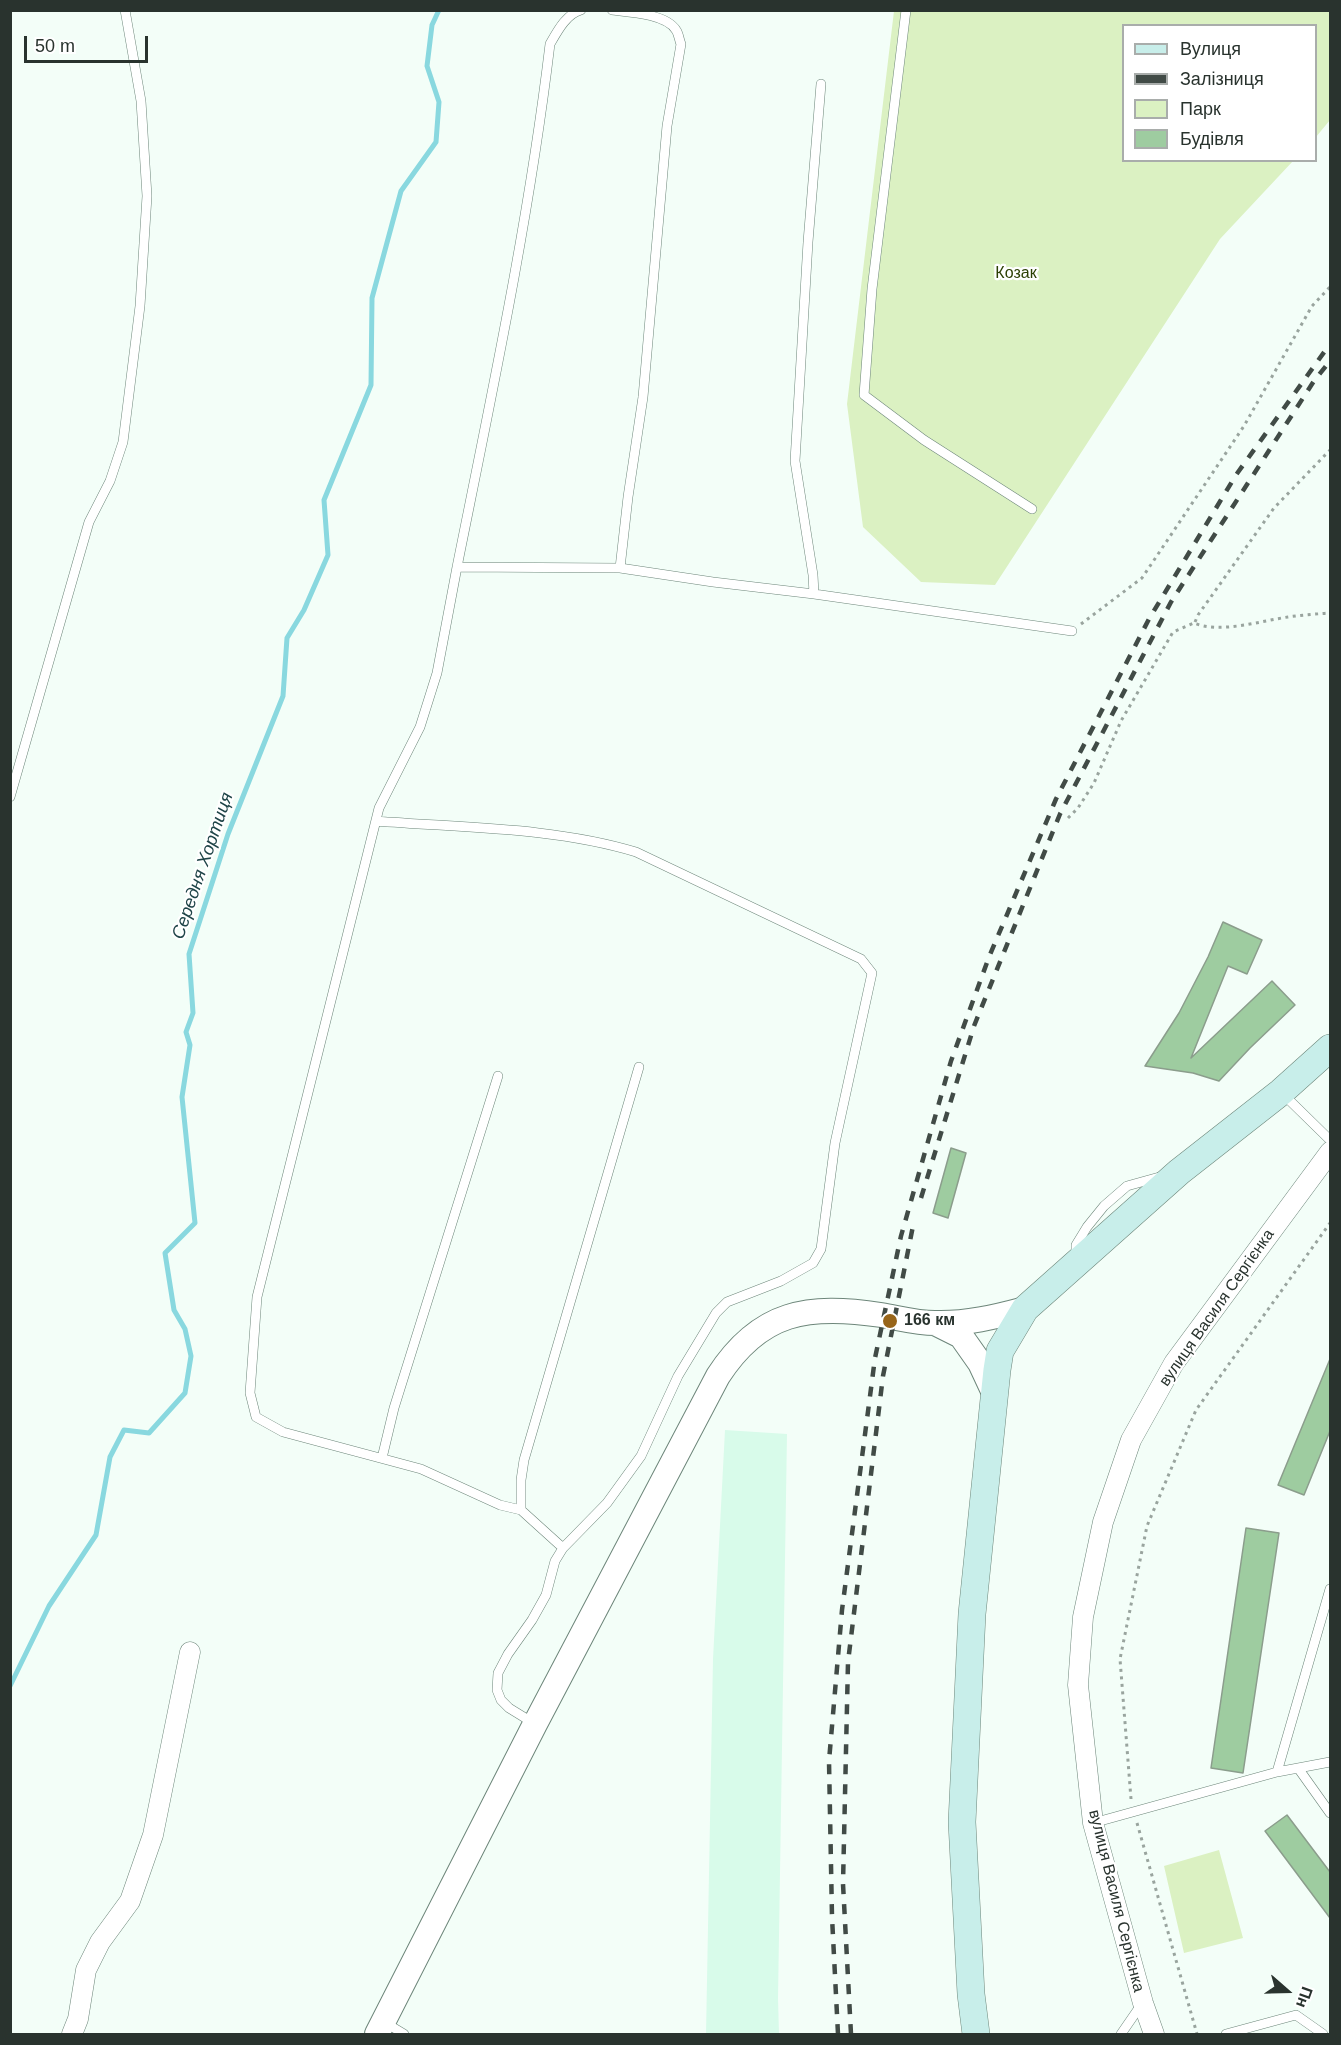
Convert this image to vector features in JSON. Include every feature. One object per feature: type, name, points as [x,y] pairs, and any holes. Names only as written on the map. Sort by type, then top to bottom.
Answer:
[{"type":"main road","points":[[976,2034],[962,1822],[972,1614],[1000,1351],[1025,1309],[1179,1172],[1281,1092],[1330,1048]]},
{"type":"street","name":"вулиця Василя Сергієнка","points":[[1154,2034],[1143,2003],[1094,1824],[1078,1685],[1083,1617],[1103,1522],[1131,1440],[1174,1363],[1330,1152]]},
{"type":"street","points":[[380,2028],[534,1724],[718,1376],[728,1359],[743,1342],[770,1324],[807,1311],[863,1312],[935,1323],[985,1320],[1025,1309]]},
{"type":"street","points":[[935,1323],[961,1336],[980,1363],[994,1393]]},
{"type":"street","points":[[72,2034],[78,2019],[86,1970],[99,1942],[130,1901],[153,1835],[190,1652]]},
{"type":"lane","points":[[10,796],[89,522],[110,481],[123,442],[140,306],[147,196],[141,101],[125,10]]},
{"type":"lane","points":[[563,1548],[521,1510],[500,1505],[421,1469],[283,1432],[256,1417],[250,1393],[256,1297],[379,808],[420,727],[437,672],[504,334],[529,195],[550,44],[559,28],[575,12],[581,10]]},
{"type":"lane","points":[[612,10],[636,13],[669,22],[677,31],[681,44],[667,126],[643,398],[620,568]]},
{"type":"lane","points":[[906,10],[872,290],[864,395],[924,440],[1032,509]]},
{"type":"lane","points":[[814,594],[795,461],[808,243],[821,84]]},
{"type":"lane","points":[[457,567],[620,568],[1072,631]]},
{"type":"lane","points":[[376,821],[545,834],[604,843],[636,852],[861,959],[872,973],[835,1143],[821,1249],[813,1263],[781,1281],[728,1302],[716,1313],[678,1376],[641,1456],[607,1503],[563,1548],[555,1561],[546,1595],[498,1673],[497,1690],[501,1700],[534,1724]]},
{"type":"lane","points":[[521,1510],[524,1460],[639,1067]]},
{"type":"lane","points":[[382,1458],[394,1408],[498,1076]]},
{"type":"lane","points":[[1281,1092],[1330,1140]]},
{"type":"lane","points":[[1277,1772],[1330,1589]]},
{"type":"lane","points":[[1094,1824],[1277,1772],[1330,1761]]},
{"type":"lane","points":[[1298,1768],[1330,1813]]},
{"type":"lane","points":[[1122,2034],[1143,2003]]},
{"type":"lane","points":[[1226,2034],[1296,2015],[1323,2034]]},
{"type":"lane","points":[[380,2028],[404,2034]]},
{"type":"path","points":[[1072,631],[1142,578],[1244,426],[1312,306],[1330,287]]},
{"type":"path","points":[[1068,818],[1078,808],[1094,783],[1121,721],[1173,632],[1194,623],[1274,508],[1330,450]]},
{"type":"path","points":[[1194,623],[1205,628],[1330,613]]},
{"type":"path","points":[[1197,2034],[1129,1792],[1120,1659],[1147,1526],[1196,1410],[1330,1223]]},
{"type":"shaded area","points":[[725,1430],[787,1434],[779,2034],[706,2034],[713,1659]]},
{"type":"green space","name":"Козак","points":[[894,11],[1330,11],[1330,120],[1317,136],[1317,24],[1122,24],[1122,162],[1292,162],[1220,239],[995,585],[921,582],[863,527],[847,404]]},
{"type":"green space","points":[[1219,1850],[1243,1938],[1184,1953],[1164,1866]]},
{"type":"building","points":[[1223,922],[1262,940],[1247,974],[1228,966],[1191,1058],[1272,981],[1295,1005],[1219,1081],[1193,1073],[1145,1066],[1179,1013]]},
{"type":"building","points":[[951,1148],[966,1153],[948,1218],[933,1213]]},
{"type":"building","points":[[1330,1359],[1330,1431],[1304,1495],[1278,1485]]},
{"type":"building","points":[[1246,1528],[1279,1533],[1243,1773],[1211,1768]]},
{"type":"building","points":[[1287,1815],[1330,1872],[1330,1918],[1265,1831]]},
{"type":"waterway","name":"Середня Хортиця","points":[[10,1686],[49,1606],[96,1535],[110,1457],[124,1430],[149,1433],[185,1393],[191,1356],[185,1329],[174,1310],[165,1253],[195,1223],[182,1097],[190,1045],[186,1032],[193,1013],[189,954],[228,834],[283,696],[287,638],[304,610],[328,555],[324,500],[371,385],[372,298],[401,191],[436,142],[439,102],[427,66],[432,25],[439,10]]},
{"type":"railway","points":[[838,2034],[832,1917],[829,1761],[842,1610],[875,1358],[901,1236],[951,1061],[989,957],[1056,799],[1149,619],[1236,475],[1330,344]]},
{"type":"railway","points":[[921,1198],[974,1026],[1060,814],[1171,602],[1314,381],[1330,361]]},
{"type":"railway","points":[[851,2034],[843,1884],[848,1662],[883,1376],[914,1221]]},
{"type":"place","name":"166 км","points":[[890,1321]]}]
